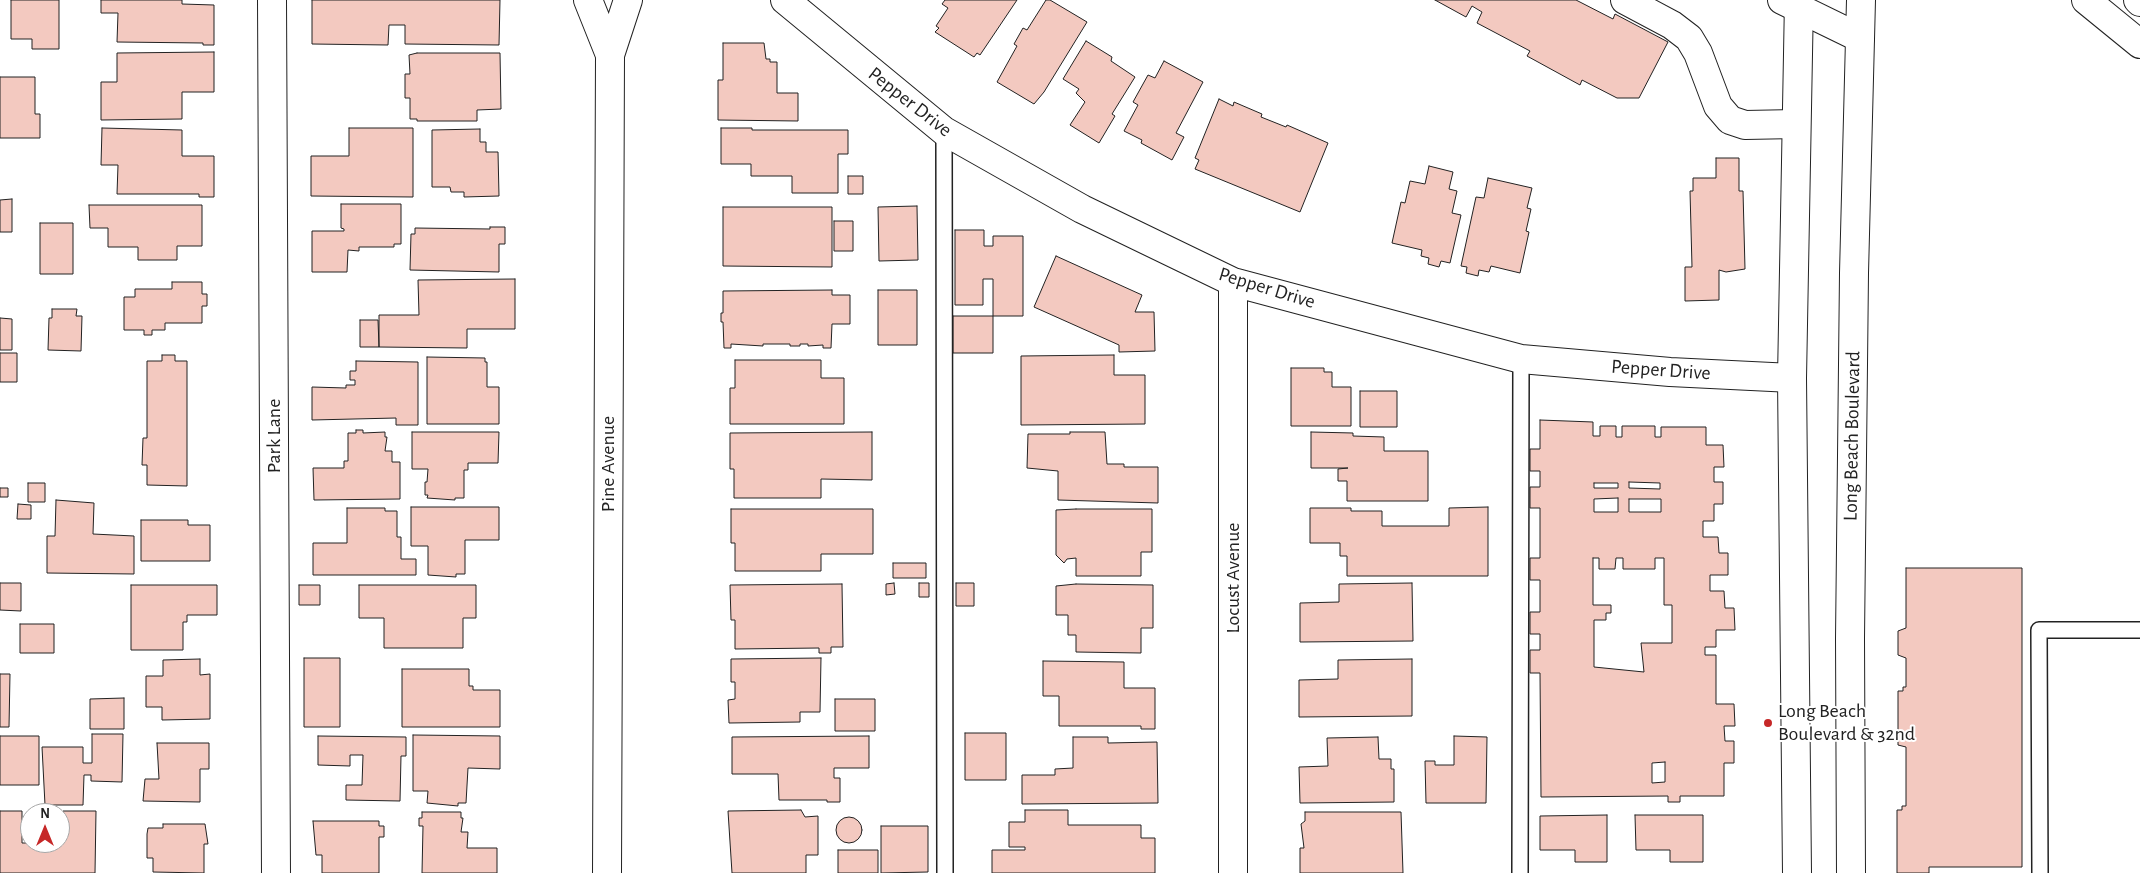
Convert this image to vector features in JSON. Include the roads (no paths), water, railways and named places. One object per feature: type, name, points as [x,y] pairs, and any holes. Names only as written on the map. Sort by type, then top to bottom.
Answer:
[{"type":"main road","name":"Park Lane","points":[[272,0],[276,873]]},
{"type":"main road","name":"Pine Avenue","points":[[588,0],[610,55]]},
{"type":"main road","name":"Pine Avenue","points":[[607,873],[610,55],[628,0]]},
{"type":"main road","name":"Pepper Drive","points":[[785,0],[944,132],[1082,209],[1233,282],[1521,359],[1670,372],[1792,378]]},
{"type":"main road","points":[[1625,0],[1672,25],[1689,38],[1698,53],[1718,106],[1730,120],[1745,125],[1796,124]]},
{"type":"main road","name":"Long Beach Boulevard","points":[[1851,873],[1850,628],[1853,342],[1861,0]]},
{"type":"main road","points":[[2086,0],[2140,44]]},
{"type":"main road","points":[[1796,873],[1792,378],[1796,124],[1793,3],[1860,38]]},
{"type":"main road","name":"Locust Avenue","points":[[1233,282],[1233,873]]},
{"type":"lane","points":[[944,132],[945,873]]},
{"type":"lane","points":[[1520,873],[1521,359]]},
{"type":"lane","points":[[2040,873],[2039,630],[2140,630]]},
{"type":"place","name":"Long Beach Boulevard & 32nd","points":[[1768,723]]}]
